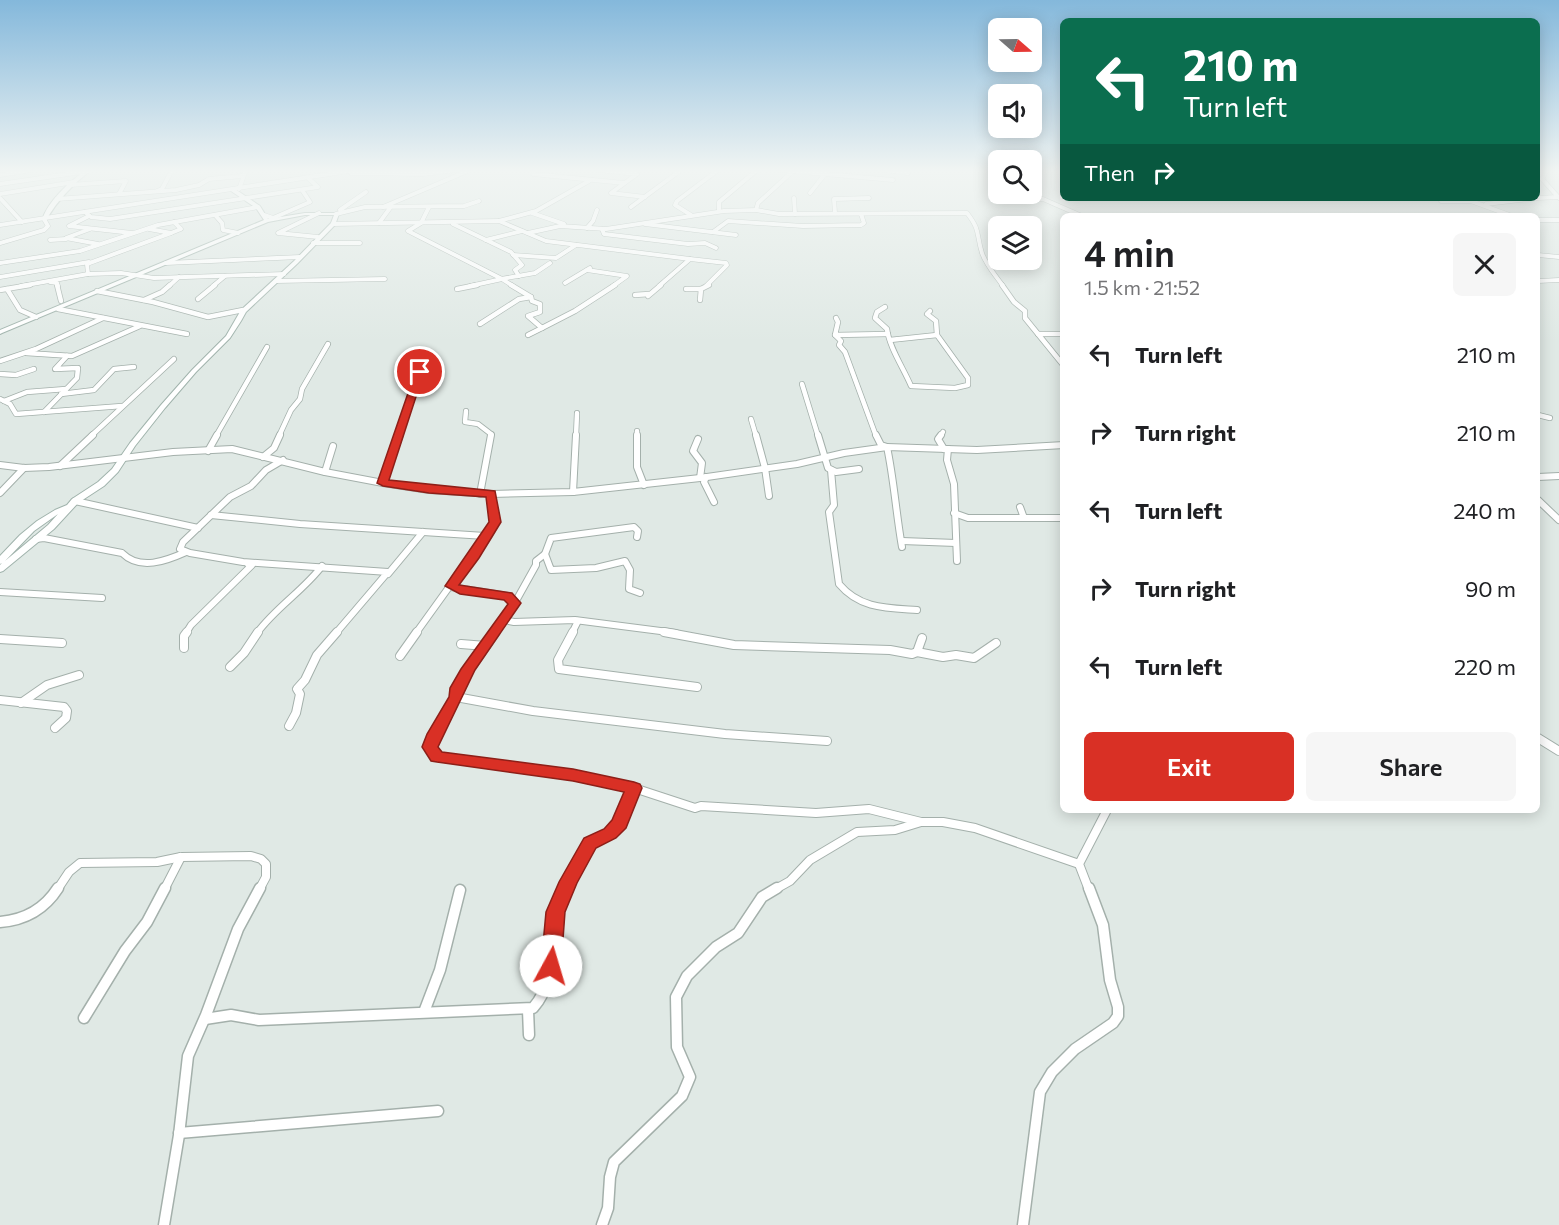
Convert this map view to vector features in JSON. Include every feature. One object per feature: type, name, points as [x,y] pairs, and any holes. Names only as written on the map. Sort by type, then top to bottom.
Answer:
[{"type":"street","points":[[0,243],[47,227]]},
{"type":"street","points":[[84,227],[132,233]]},
{"type":"street","points":[[0,263],[80,250],[154,227]]},
{"type":"street","points":[[0,277],[91,262],[181,229],[179,227]]},
{"type":"street","points":[[223,227],[223,230],[238,233]]},
{"type":"street","points":[[2,330],[250,227]]},
{"type":"street","points":[[290,227],[278,233],[316,240],[360,243]]},
{"type":"street","points":[[97,291],[208,317],[243,310],[284,274],[330,227]]},
{"type":"street","points":[[414,227],[408,231],[502,279],[531,297],[532,301],[540,304],[540,312],[528,316],[542,328]]},
{"type":"street","points":[[460,227],[513,255],[522,265],[515,270],[519,276]]},
{"type":"street","points":[[514,227],[546,241],[727,264],[708,286],[701,289],[686,289]]},
{"type":"street","points":[[528,233],[558,227]]},
{"type":"street","points":[[578,227],[602,229],[616,227]]},
{"type":"street","points":[[668,227],[736,235]]},
{"type":"street","points":[[713,232],[719,227]]},
{"type":"street","points":[[978,227],[982,252],[987,263],[1014,302],[1025,312],[1025,318],[1060,361]]},
{"type":"street","points":[[66,239],[95,228]]},
{"type":"street","points":[[147,229],[182,235]]},
{"type":"street","points":[[602,229],[604,234],[688,244],[705,243],[716,248]]},
{"type":"street","points":[[486,240],[522,231]]},
{"type":"street","points":[[50,240],[66,239],[101,244]]},
{"type":"street","points":[[513,255],[556,258],[576,245]]},
{"type":"street","points":[[1540,255],[1559,257]]},
{"type":"street","points":[[166,263],[300,257]]},
{"type":"street","points":[[635,294],[648,295],[690,259]]},
{"type":"street","points":[[88,274],[87,264],[91,262]]},
{"type":"street","points":[[458,289],[541,271],[550,262]]},
{"type":"street","points":[[528,335],[590,304],[628,274],[589,269],[565,283]]},
{"type":"street","points":[[0,290],[88,274],[121,273],[134,276],[179,277],[284,274]]},
{"type":"street","points":[[270,275],[276,281],[385,279]]},
{"type":"street","points":[[198,299],[225,276]]},
{"type":"street","points":[[143,301],[162,292],[179,277]]},
{"type":"street","points":[[50,282],[57,283],[63,280]]},
{"type":"street","points":[[1540,281],[1559,280]]},
{"type":"street","points":[[57,283],[62,301]]},
{"type":"street","points":[[7,289],[11,301],[23,313],[36,317]]},
{"type":"street","points":[[700,300],[701,289]]},
{"type":"street","points":[[480,324],[519,299],[531,297]]},
{"type":"street","points":[[885,307],[877,312],[875,318],[887,328],[890,340],[911,386],[955,388],[968,385],[968,378],[937,335],[936,321],[927,314],[930,311]]},
{"type":"street","points":[[57,309],[187,334]]},
{"type":"street","points":[[0,569],[40,537],[73,504],[101,484],[194,371],[230,337],[240,322],[243,310]]},
{"type":"street","points":[[0,361],[26,353],[103,318]]},
{"type":"street","points":[[836,318],[838,322],[836,335],[841,341],[839,345],[845,352],[875,434],[881,445],[887,447]]},
{"type":"street","points":[[44,412],[76,378],[78,368],[55,369],[67,356],[141,325]]},
{"type":"street","points":[[836,335],[888,333]]},
{"type":"street","points":[[1038,334],[1060,334]]},
{"type":"street","points":[[890,340],[937,335]]},
{"type":"street","points":[[263,458],[274,448],[291,410],[300,399],[302,389],[328,344]]},
{"type":"street","points":[[208,451],[267,347]]},
{"type":"street","points":[[26,353],[67,356]]},
{"type":"street","points":[[60,466],[174,359]]},
{"type":"street","points":[[2,400],[27,392],[94,390],[114,369],[134,367]]},
{"type":"street","points":[[0,374],[16,375],[34,369]]},
{"type":"street","points":[[383,483],[421,374],[404,372]]},
{"type":"street","points":[[802,384],[825,458],[831,470],[834,505],[829,512],[839,584],[846,594],[862,605],[917,610]]},
{"type":"street","points":[[2,400],[10,404],[16,414],[122,406]]},
{"type":"street","points":[[466,411],[465,422],[478,424],[489,430],[491,434],[480,494]]},
{"type":"street","points":[[573,492],[577,413]]},
{"type":"street","points":[[1540,416],[1550,418]]},
{"type":"street","points":[[752,419],[765,468],[769,496]]},
{"type":"street","points":[[637,431],[637,467],[644,485]]},
{"type":"street","points":[[944,432],[938,439],[946,449],[954,484],[957,561]]},
{"type":"street","points":[[698,439],[693,451],[702,463],[704,482],[714,502]]},
{"type":"street","points":[[0,465],[24,468],[60,466],[173,452],[236,449],[263,458],[283,460],[325,472],[383,483],[491,494],[573,492],[703,478],[887,447],[946,449],[1060,445]]},
{"type":"street","points":[[325,472],[333,446]]},
{"type":"street","points":[[887,447],[902,544],[956,543]]},
{"type":"street","points":[[283,460],[266,470],[251,486],[230,497],[181,545],[180,549],[243,562],[386,570],[388,574]]},
{"type":"street","points":[[0,493],[24,468]]},
{"type":"street","points":[[831,470],[859,469]]},
{"type":"street","points":[[1540,477],[1559,476]]},
{"type":"street","points":[[400,656],[452,583],[473,558],[495,522],[491,494]]},
{"type":"street","points":[[1540,502],[1559,520]]},
{"type":"street","points":[[0,561],[30,530],[56,511],[73,504],[198,528]]},
{"type":"street","points":[[1020,507],[1024,518]]},
{"type":"street","points":[[954,513],[968,518],[1060,518]]},
{"type":"street","points":[[211,515],[300,524],[485,536]]},
{"type":"street","points":[[637,537],[638,531],[634,527],[551,538],[545,554],[536,561],[536,565],[507,617],[458,688],[456,697],[441,721],[430,747],[437,757],[573,775],[634,788],[695,808],[701,806],[762,808],[816,813],[869,809],[921,822],[943,822],[975,828],[1079,864]]},
{"type":"street","points":[[289,726],[297,708],[300,694],[297,689],[305,680],[314,659],[423,532]]},
{"type":"street","points":[[40,537],[122,554],[128,559],[150,563],[164,562],[186,552]]},
{"type":"street","points":[[545,554],[549,569],[561,571],[596,568],[625,561],[630,570],[629,589],[640,593]]},
{"type":"street","points":[[184,648],[184,636],[191,625],[252,565],[243,562]]},
{"type":"street","points":[[230,667],[244,653],[255,635],[276,610],[305,587],[322,566]]},
{"type":"street","points":[[452,583],[454,589],[508,596],[514,601],[514,605]]},
{"type":"street","points":[[0,592],[102,598]]},
{"type":"street","points":[[507,617],[509,621],[514,622],[578,621],[683,634],[734,645],[890,650],[943,657],[974,658],[996,643]]},
{"type":"street","points":[[578,621],[558,660],[559,669],[696,687]]},
{"type":"street","points":[[917,652],[922,638]]},
{"type":"street","points":[[0,639],[62,643]]},
{"type":"street","points":[[461,644],[486,646]]},
{"type":"street","points":[[21,702],[47,684],[78,675]]},
{"type":"street","points":[[456,697],[533,711],[725,734],[827,741]]},
{"type":"street","points":[[0,700],[66,709],[66,718],[55,728]]},
{"type":"street","points":[[1540,739],[1559,752]]},
{"type":"street","points":[[205,1019],[231,1015],[272,1020],[424,1012],[528,1010],[540,1003],[546,986],[551,966],[556,912],[568,882],[590,843],[610,834],[620,823],[634,788]]},
{"type":"street","points":[[1023,1225],[1040,1092],[1052,1072],[1075,1049],[1113,1023],[1118,1016],[1118,1007],[1110,980],[1103,926],[1079,864],[1105,813]]},
{"type":"street","points":[[602,1225],[611,1198],[610,1176],[614,1162],[682,1095],[687,1087],[690,1077],[677,1047],[676,997],[687,976],[716,947],[738,933],[762,897],[790,881],[810,860],[857,832],[895,830],[921,822]]},
{"type":"street","points":[[0,922],[19,921],[38,912],[70,870],[80,862],[157,862],[181,857],[255,856],[264,861],[268,870],[265,883],[248,907],[228,952],[205,1019],[193,1041],[187,1060],[179,1133],[167,1192],[164,1225]]},
{"type":"street","points":[[84,1018],[125,951],[147,922],[181,857]]},
{"type":"street","points":[[424,1012],[440,970],[460,890]]},
{"type":"street","points":[[528,1010],[529,1035]]},
{"type":"street","points":[[179,1133],[438,1111]]},
{"type":"route","points":[[420,372],[383,483],[429,490],[491,494],[495,522],[473,558],[457,576],[452,586],[454,589],[508,596],[515,603],[469,669],[430,747],[437,757],[573,775],[634,788],[620,823],[610,834],[590,843],[568,882],[556,912],[551,966]]}]
